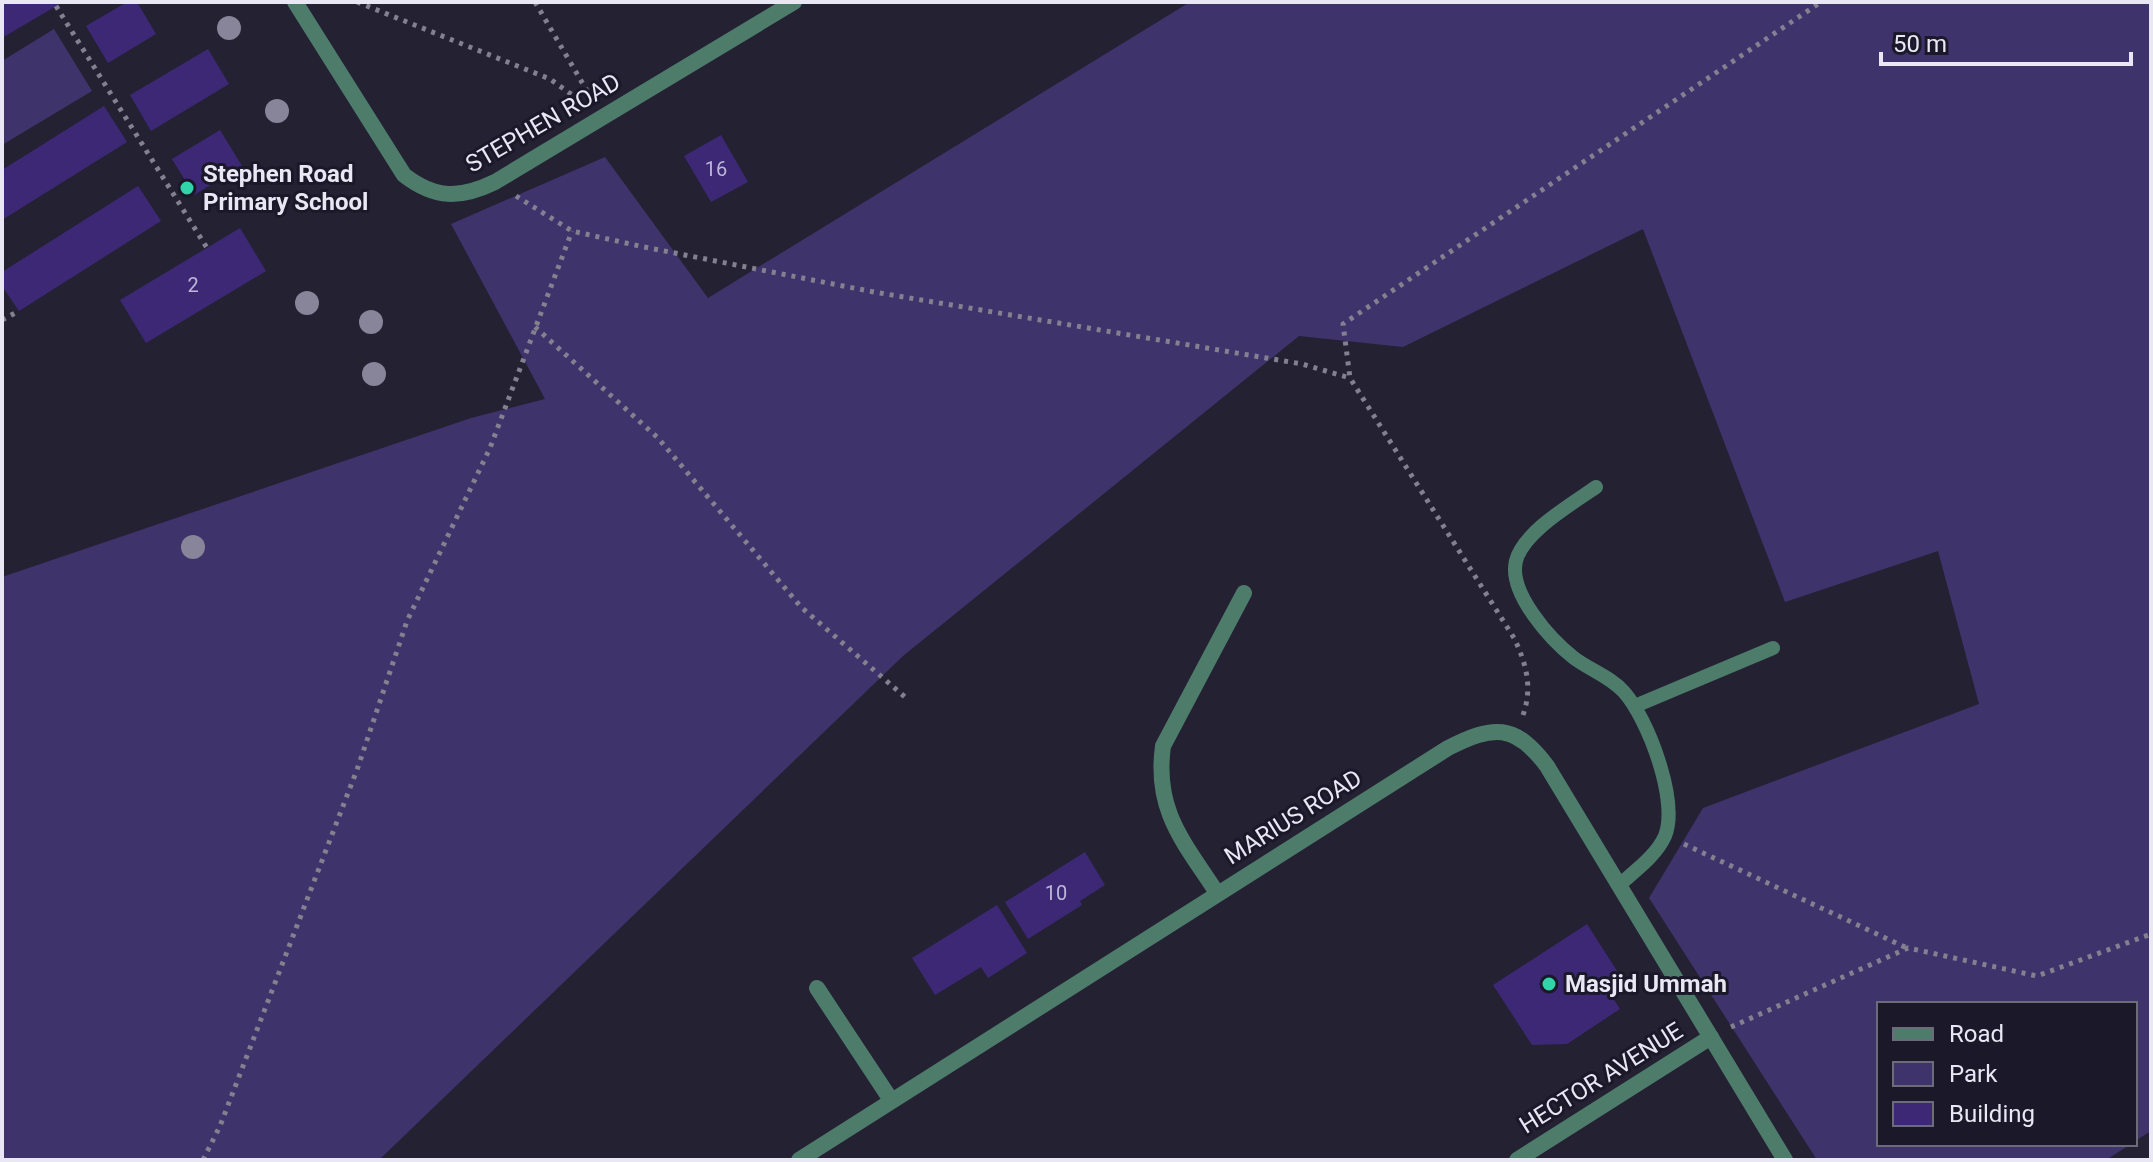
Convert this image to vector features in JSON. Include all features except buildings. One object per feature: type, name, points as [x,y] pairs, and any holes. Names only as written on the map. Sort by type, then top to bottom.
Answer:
[{"type":"street","name":"STEPHEN ROAD","points":[[295,2],[404,175],[421,188],[440,195],[458,196],[495,182],[772,8],[794,2]]},
{"type":"street","points":[[1217,893],[1173,826],[1164,803],[1159,773],[1163,746],[1244,593]]},
{"type":"street","name":"MARIUS ROAD","points":[[799,1160],[1448,748],[1477,734],[1500,731],[1516,734]]},
{"type":"street","points":[[1516,734],[1533,747],[1547,766],[1711,1037]]},
{"type":"street","points":[[817,988],[891,1100]]},
{"type":"street","name":"HECTOR AVENUE","points":[[1517,1160],[1711,1037],[1785,1160]]},
{"type":"lane","points":[[1596,487],[1548,521],[1527,542],[1516,561],[1517,580],[1525,602],[1545,630],[1574,658],[1623,690],[1635,706],[1666,784],[1669,810],[1665,836],[1652,855],[1619,885]]},
{"type":"lane","points":[[1635,706],[1773,648]]},
{"type":"path","points":[[357,2],[550,79],[602,117]]},
{"type":"path","points":[[535,2],[602,117]]},
{"type":"path","points":[[1516,734],[1527,704],[1527,665],[1514,638],[1350,378],[1343,324],[1821,2]]},
{"type":"path","points":[[56,6],[207,248]]},
{"type":"path","points":[[495,182],[572,231],[874,292],[1302,364],[1350,378]]},
{"type":"path","points":[[203,1160],[220,1126],[358,767],[407,621],[490,448],[572,231]]},
{"type":"path","points":[[2,320],[19,311]]},
{"type":"path","points":[[535,327],[658,438],[801,607],[905,697]]},
{"type":"path","points":[[1665,836],[1908,948],[2037,976],[2151,934]]},
{"type":"path","points":[[1711,1037],[1908,948]]},
{"type":"green space","points":[[1190,2],[2151,2],[2151,1131],[2137,1140],[2137,1002],[1877,1002],[1877,1146],[2128,1146],[2106,1160],[1817,1160],[1649,898],[1703,808],[1979,704],[1938,551],[1785,602],[1643,229],[1403,347],[1299,336],[903,656],[379,1160],[2,1160],[2,577],[471,418],[545,399],[451,224],[605,157],[708,298]]},
{"type":"green space","points":[[54,29],[92,91],[2,145],[2,61]]},
{"type":"place","name":"Stephen Road Primary School","points":[[187,188]]},
{"type":"place","name":"Masjid Ummah","points":[[1549,984]]}]
